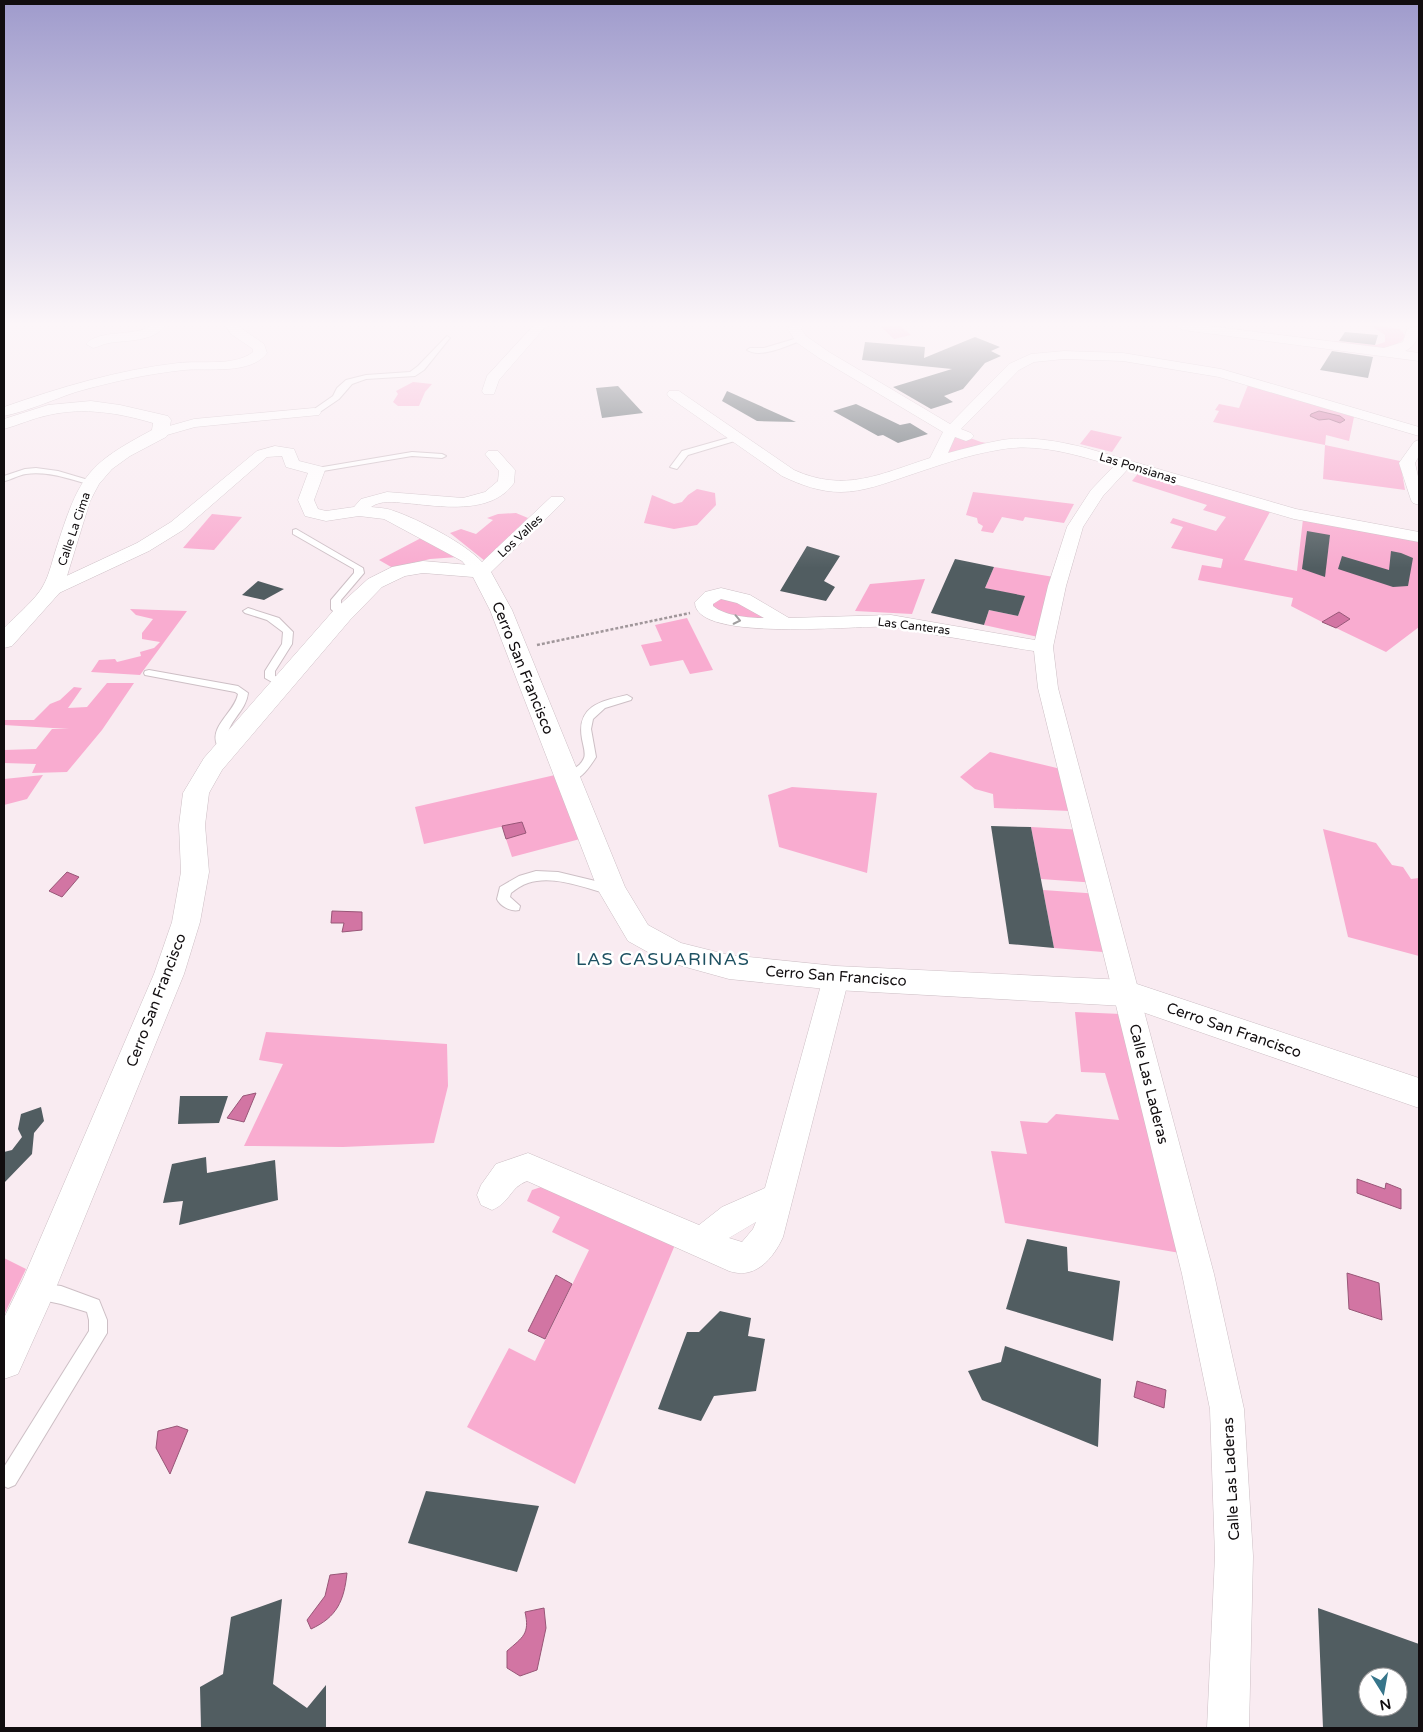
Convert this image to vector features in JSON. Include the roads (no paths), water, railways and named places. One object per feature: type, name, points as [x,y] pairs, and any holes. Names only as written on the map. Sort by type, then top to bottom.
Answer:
[{"type":"street","points":[[4,412],[18,407]]},
{"type":"street","points":[[4,424],[46,410],[79,407]]},
{"type":"street","points":[[97,407],[120,409],[161,426],[314,412]]},
{"type":"street","name":"Las Ponsianas","points":[[692,407],[788,473],[808,482],[841,487],[872,482],[936,461],[998,445],[1019,443],[1051,445],[1081,451],[1294,514],[1419,537]]},
{"type":"street","points":[[911,407],[952,431],[980,442],[998,445]]},
{"type":"street","points":[[936,461],[952,431],[975,407]]},
{"type":"street","points":[[1335,407],[1419,432]]},
{"type":"street","name":"Calle La Cima","points":[[4,641],[53,589],[81,500],[91,482],[106,465],[161,426]]},
{"type":"street","points":[[1419,446],[1407,463],[1419,500]]},
{"type":"street","points":[[53,589],[143,547],[177,526],[262,454],[275,451],[289,452],[292,464],[317,470],[306,500],[310,512],[326,516],[359,512],[388,514],[421,530],[468,557],[481,572]]},
{"type":"street","points":[[359,512],[367,502],[387,497],[464,503],[492,495],[506,483],[507,470],[493,454]]},
{"type":"street","name":"Calle Las Laderas","points":[[1124,464],[1096,492],[1075,527],[1058,586],[1044,647],[1048,688],[1198,1274],[1227,1409],[1234,1556],[1228,1728]]},
{"type":"street","name":"Los Valles","points":[[481,572],[557,500]]},
{"type":"street","name":"Cerro San Francisco","points":[[4,1360],[36,1292],[169,974],[186,922],[195,872],[192,824],[196,792],[213,764],[342,615],[375,583],[399,572],[423,567],[481,572],[501,610],[612,890],[638,933],[674,953],[729,968],[836,978],[1125,992],[1419,1093]]},
{"type":"street","name":"Las Canteras","points":[[783,622],[733,594],[723,592],[707,598],[704,602],[706,610],[716,616],[755,624],[783,622],[812,624],[855,620],[891,621],[1044,647]]},
{"type":"street","points":[[492,1195],[507,1174],[528,1167],[712,1246],[732,1257],[745,1258],[757,1252],[767,1237],[836,978]]},
{"type":"street","points":[[712,1246],[710,1235],[716,1228],[744,1212],[778,1198]]},
{"type":"lane","points":[[314,412],[322,407]]},
{"type":"lane","points":[[674,467],[679,458],[686,452],[735,438]]},
{"type":"lane","points":[[317,470],[412,454],[442,456]]},
{"type":"lane","points":[[346,465],[370,468],[409,464]]},
{"type":"lane","points":[[4,478],[13,473],[31,469],[91,482]]},
{"type":"lane","points":[[296,532],[358,568],[359,574],[336,600],[336,608],[342,615]]},
{"type":"lane","points":[[248,611],[269,616],[282,624],[288,632],[287,644],[270,671],[270,678],[283,684]]},
{"type":"lane","points":[[149,673],[238,689],[244,693],[243,702],[222,730],[221,742],[228,746]]},
{"type":"lane","points":[[567,778],[581,771],[590,757],[586,725],[591,712],[605,704],[627,698]]},
{"type":"lane","points":[[514,906],[503,899],[505,890],[525,878],[546,875],[564,877],[578,883],[612,890]]},
{"type":"lane","points":[[8,1478],[98,1333],[98,1320],[93,1306],[61,1295],[36,1292]]},
{"type":"district","name":"LAS CASUARINAS","points":[[663,959]]}]
